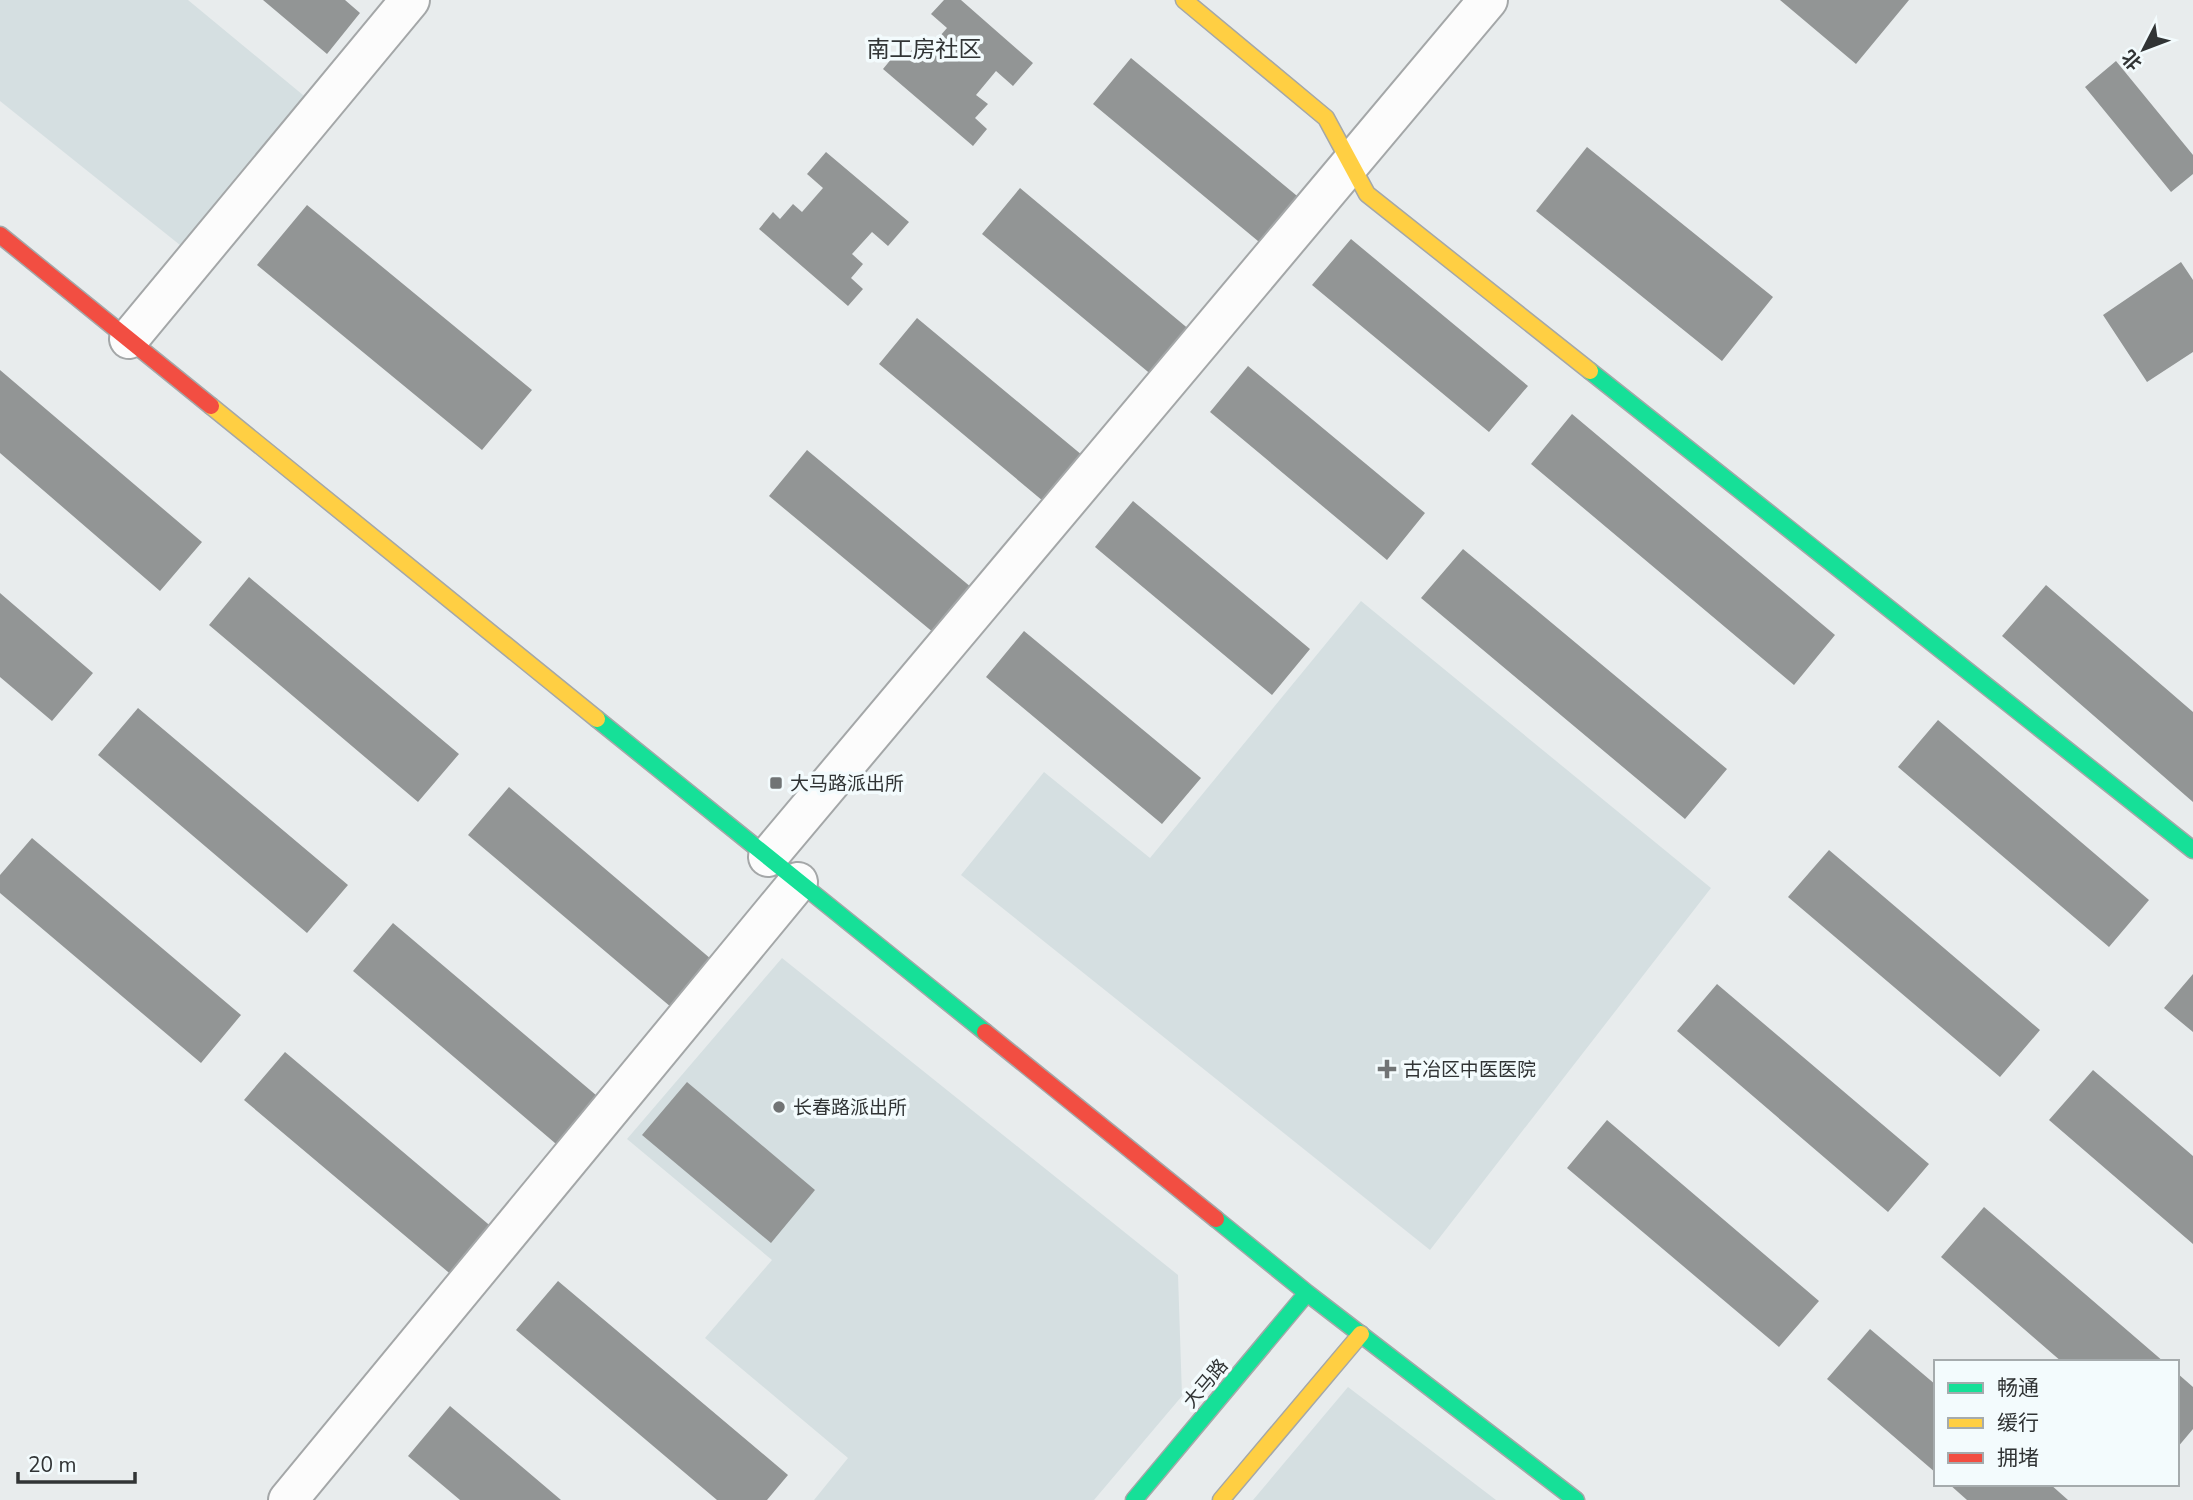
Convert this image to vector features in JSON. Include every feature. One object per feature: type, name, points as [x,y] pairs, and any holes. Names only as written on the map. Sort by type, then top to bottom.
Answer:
[{"type":"street","points":[[129,339],[410,0]]},
{"type":"street","points":[[1184,0],[1326,118],[1367,194],[2193,850]]},
{"type":"street","points":[[768,857],[1488,0]]},
{"type":"street","points":[[0,235],[1307,1293],[1576,1500]]},
{"type":"street","points":[[288,1500],[798,882]]},
{"type":"street","name":"大马路","points":[[1134,1500],[1307,1293]]},
{"type":"street","points":[[1221,1500],[1361,1334]]},
{"type":"shaded area","points":[[0,0],[188,0],[332,119],[210,269],[0,101]]},
{"type":"shaded area","name":"古冶区中医医院","points":[[1361,601],[1711,888],[1430,1250],[961,875],[1044,772],[1150,858]]},
{"type":"shaded area","points":[[782,958],[1178,1275],[1182,1396],[1094,1500],[814,1500],[848,1458],[705,1338],[772,1260],[627,1139]]},
{"type":"shaded area","points":[[1348,1387],[1496,1500],[1253,1500]]},
{"type":"building","points":[[263,0],[345,0],[360,13],[327,54]]},
{"type":"building","points":[[944,0],[961,0],[1033,63],[1013,86],[996,71],[976,95],[988,104],[975,118],[987,129],[973,146],[883,69],[897,52],[905,58],[917,44],[926,52],[947,28],[931,14]]},
{"type":"building","points":[[1780,0],[1909,0],[1856,64]]},
{"type":"building","points":[[1131,58],[1308,205],[1270,251],[1093,104]]},
{"type":"building","points":[[2116,61],[2193,155],[2193,174],[2171,192],[2085,87]]},
{"type":"building","points":[[1587,147],[1773,297],[1722,361],[1536,211]]},
{"type":"building","points":[[826,152],[909,222],[888,246],[872,232],[852,254],[863,264],[851,278],[863,289],[848,306],[759,229],[773,212],[780,219],[793,204],[802,212],[823,188],[807,174]]},
{"type":"building","points":[[1020,188],[1197,336],[1159,381],[982,234]]},
{"type":"building","points":[[307,205],[532,390],[482,450],[257,265]]},
{"type":"building","points":[[1351,239],[1528,386],[1489,432],[1312,285]]},
{"type":"building","points":[[2181,262],[2193,280],[2193,352],[2147,382],[2103,315]]},
{"type":"building","points":[[917,318],[1094,465],[1055,511],[879,364]]},
{"type":"building","points":[[1248,366],[1425,513],[1387,560],[1210,412]]},
{"type":"building","points":[[0,370],[202,542],[160,591],[0,453]]},
{"type":"building","points":[[1572,414],[1835,635],[1794,685],[1531,464]]},
{"type":"building","points":[[807,450],[984,598],[946,643],[769,496]]},
{"type":"building","points":[[1133,501],[1310,649],[1272,695],[1095,547]]},
{"type":"building","points":[[1463,549],[1727,769],[1685,819],[1421,598]]},
{"type":"building","points":[[249,577],[459,754],[418,802],[209,625]]},
{"type":"building","points":[[2046,585],[2193,712],[2193,802],[2002,636]]},
{"type":"building","points":[[0,593],[93,673],[52,721],[0,677]]},
{"type":"building","points":[[1024,631],[1201,778],[1162,824],[986,677]]},
{"type":"building","points":[[138,708],[348,885],[307,933],[98,755]]},
{"type":"building","points":[[1938,720],[2149,900],[2109,947],[1898,767]]},
{"type":"building","points":[[509,787],[718,965],[678,1013],[468,835]]},
{"type":"building","points":[[32,838],[241,1015],[201,1063],[0,893],[0,875]]},
{"type":"building","points":[[1829,850],[2040,1030],[2000,1077],[1788,897]]},
{"type":"building","points":[[393,923],[603,1101],[562,1149],[353,971]]},
{"type":"building","points":[[2193,974],[2193,1032],[2164,1008]]},
{"type":"building","points":[[1717,984],[1929,1164],[1888,1212],[1677,1031]]},
{"type":"building","points":[[285,1052],[494,1229],[454,1277],[244,1100]]},
{"type":"building","points":[[2093,1070],[2193,1156],[2193,1244],[2049,1120]]},
{"type":"building","name":"长春路派出所","points":[[687,1082],[815,1190],[771,1243],[642,1135]]},
{"type":"building","points":[[1607,1120],[1819,1301],[1779,1347],[1567,1168]]},
{"type":"building","points":[[1984,1207],[2162,1360],[2060,1360],[1941,1257]]},
{"type":"building","points":[[558,1281],[788,1475],[767,1500],[717,1500],[516,1330]]},
{"type":"building","points":[[1870,1329],[1934,1383],[1934,1471],[1827,1379]]},
{"type":"building","points":[[2179,1375],[2193,1387],[2193,1429],[2179,1446]]},
{"type":"building","points":[[450,1406],[561,1500],[460,1500],[408,1456]]},
{"type":"building","points":[[1951,1486],[2052,1486],[2068,1500],[1967,1500]]},
{"type":"traffic: fast","points":[[1590,371],[2193,850]]},
{"type":"traffic: fast","points":[[597,719],[985,1032]]},
{"type":"traffic: fast","points":[[1216,1219],[1307,1293],[1576,1500]]},
{"type":"traffic: fast","points":[[1134,1500],[1307,1293]]},
{"type":"traffic: slow","points":[[1184,0],[1326,118],[1367,194],[1590,371]]},
{"type":"traffic: slow","points":[[211,406],[597,719]]},
{"type":"traffic: slow","points":[[1221,1500],[1361,1334]]},
{"type":"traffic: jam","points":[[0,235],[211,406]]},
{"type":"traffic: jam","points":[[985,1032],[1216,1219]]},
{"type":"place","name":"大马路派出所","points":[[776,783]]},
{"type":"place","name":"古冶区中医医院","points":[[1387,1069]]},
{"type":"place","name":"长春路派出所","points":[[779,1107]]},
{"type":"district","name":"南工房社区","points":[[924,49]]}]
